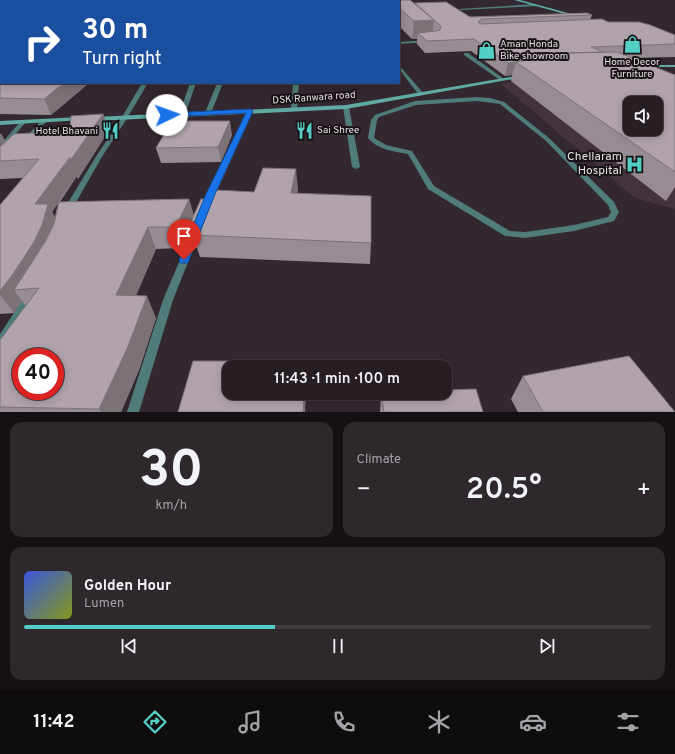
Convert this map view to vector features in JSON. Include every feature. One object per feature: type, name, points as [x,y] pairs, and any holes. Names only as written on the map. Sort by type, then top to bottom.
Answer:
[{"type":"street","points":[[516,0],[578,16]]},
{"type":"street","points":[[461,9],[536,5]]},
{"type":"street","points":[[400,43],[434,41]]},
{"type":"street","points":[[466,54],[502,79]]},
{"type":"street","points":[[638,66],[675,66]]},
{"type":"street","points":[[400,67],[421,94]]},
{"type":"street","name":"DSK Ranwara road","points":[[0,123],[346,107],[532,74]]},
{"type":"street","points":[[63,221],[67,210],[100,155],[145,84]]},
{"type":"street","points":[[182,115],[193,84]]},
{"type":"street","points":[[208,113],[220,84]]},
{"type":"street","points":[[294,109],[296,84]]},
{"type":"street","points":[[389,99],[399,109]]},
{"type":"street","points":[[477,99],[502,103],[547,139],[611,204],[615,212],[611,220],[574,228],[525,235],[508,234],[431,187],[410,152],[376,144],[371,138],[374,120],[377,116],[399,109],[415,103],[477,99]]},
{"type":"street","points":[[346,107],[356,167]]},
{"type":"street","points":[[133,412],[168,300],[201,219],[250,111]]},
{"type":"street","points":[[21,146],[44,121]]},
{"type":"street","points":[[0,149],[23,122]]},
{"type":"street","points":[[0,344],[35,290]]},
{"type":"shaded area","name":"Chellaram Hospital","points":[[515,81],[675,92],[675,209],[635,198],[501,84]]},
{"type":"building","points":[[400,0],[410,0],[434,20],[414,21],[400,9]]},
{"type":"building","points":[[446,2],[470,17],[587,13],[592,15],[481,19],[478,22],[481,24],[602,19],[608,22],[639,22],[675,35],[675,44],[591,47],[604,52],[565,53],[508,63],[474,39],[427,41],[418,33],[440,30],[441,26],[415,3]]},
{"type":"building","points":[[617,52],[675,75],[675,172],[516,62],[567,53]]},
{"type":"building","points":[[0,84],[63,84],[44,99],[0,98]]},
{"type":"building","points":[[103,114],[70,161],[70,157],[35,204],[48,204],[42,225],[34,242],[0,291],[0,205],[39,159],[0,161],[0,147],[14,134],[70,131],[71,116]]},
{"type":"building","points":[[172,121],[230,121],[218,147],[156,148]]},
{"type":"building","points":[[263,168],[296,169],[291,193],[371,196],[371,243],[194,235],[198,226],[189,226],[201,199],[212,199],[216,190],[254,192]]},
{"type":"building","points":[[189,199],[176,227],[148,227],[116,295],[147,296],[127,349],[99,409],[0,407],[0,340],[39,288],[14,290],[45,242],[54,224],[59,202]]},
{"type":"building","points":[[629,356],[675,412],[543,412],[523,376]]},
{"type":"building","points":[[193,361],[222,361],[222,400],[304,400],[303,412],[178,412]]},
{"type":"building","points":[[476,389],[483,412],[384,412],[382,400],[452,400],[452,390]]},
{"type":"place","name":"Home Decor Furniture","points":[[632,45]]},
{"type":"place","name":"Aman Honda Bike showroom","points":[[487,50]]},
{"type":"place","name":"Sai Shree","points":[[304,130]]},
{"type":"place","name":"Hotel Bhavani","points":[[111,131]]},
{"type":"place","name":"Chellaram Hospital","points":[[635,164]]},
{"type":"route","points":[[167,115],[250,111],[211,194],[184,260]]}]
